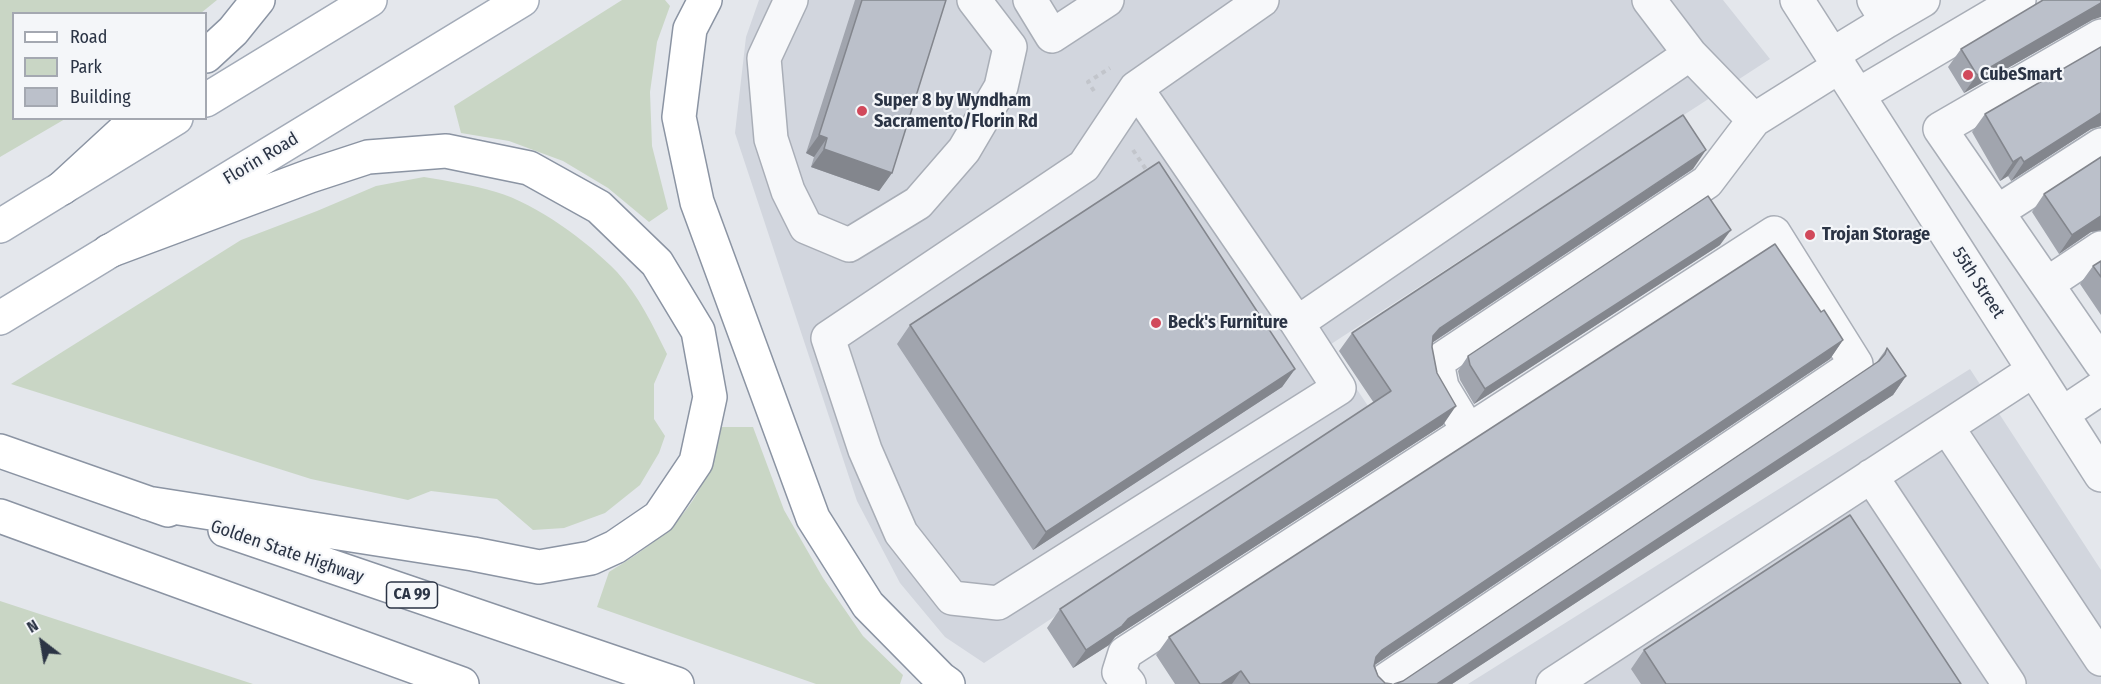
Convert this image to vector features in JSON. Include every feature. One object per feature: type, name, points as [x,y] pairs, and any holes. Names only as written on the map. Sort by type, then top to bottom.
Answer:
[{"type":"main road","points":[[207,55],[233,31],[258,0]]},
{"type":"main road","points":[[207,99],[370,0]]},
{"type":"main road","name":"Florin Road","points":[[0,318],[522,0]]},
{"type":"main road","points":[[705,0],[690,29],[679,117],[697,202],[813,518],[868,605],[948,684]]},
{"type":"main road","points":[[62,188],[136,120]]},
{"type":"main road","points":[[0,226],[173,120]]},
{"type":"main road","points":[[109,251],[310,176],[368,157],[446,151],[529,168],[599,207],[657,263],[698,332],[710,397],[696,462],[659,517],[615,547],[591,558],[538,567],[473,554],[147,503]]},
{"type":"main road","name":"Golden State Highway","points":[[0,451],[677,684]]},
{"type":"main road","points":[[0,516],[462,684]]},
{"type":"street","points":[[791,0],[764,58],[771,139],[788,191],[806,227],[849,245],[918,202],[964,150],[1001,87],[1010,46]]},
{"type":"street","points":[[974,0],[1010,46]]},
{"type":"street","points":[[1030,0],[1052,36]]},
{"type":"street","points":[[1010,46],[1052,36],[1107,0]]},
{"type":"street","points":[[1136,88],[1339,388],[998,603],[952,598],[901,533],[865,450],[828,338],[1084,166],[1136,88],[1262,0]]},
{"type":"street","points":[[1649,0],[1690,54],[1754,120]]},
{"type":"street","name":"55th Street","points":[[1797,0],[2101,475]]},
{"type":"street","points":[[1468,430],[1442,387],[1437,362],[1707,182],[1754,120],[1836,60],[1881,10],[1923,0]]},
{"type":"street","points":[[1858,95],[2019,0]]},
{"type":"street","points":[[2101,36],[1940,129],[2047,284],[2090,323],[2101,363]]},
{"type":"street","points":[[1297,323],[1690,54]]},
{"type":"street","points":[[1997,212],[2101,146]]},
{"type":"street","points":[[1129,684],[1119,672],[1125,653],[1774,232],[1856,364],[1380,684]]},
{"type":"street","points":[[2047,284],[2101,248]]},
{"type":"street","points":[[1573,678],[1871,476],[2034,370]]},
{"type":"street","points":[[2062,414],[2101,388]]},
{"type":"street","points":[[1947,427],[2101,659]]},
{"type":"street","points":[[1871,476],[2009,684]]},
{"type":"shaded area","points":[[759,0],[1723,0],[1770,59],[1328,346],[1370,409],[984,663],[945,637],[900,583],[857,501],[735,133],[746,37]]},
{"type":"shaded area","points":[[1970,369],[2101,570],[2101,684],[1468,684]]},
{"type":"green space","points":[[0,0],[217,0],[202,12],[12,12],[12,120],[63,120],[0,157]]},
{"type":"green space","points":[[622,0],[665,0],[670,6],[657,42],[650,92],[652,146],[668,209],[649,222],[608,188],[563,161],[509,141],[461,133],[454,106]]},
{"type":"green space","points":[[424,177],[496,192],[544,214],[576,236],[617,272],[639,301],[651,322],[667,354],[654,384],[654,419],[665,436],[659,453],[640,485],[605,513],[564,528],[533,530],[497,499],[431,491],[408,500],[311,479],[11,384],[241,240],[376,186]]},
{"type":"green space","points":[[721,427],[753,427],[784,510],[823,578],[863,636],[903,675],[900,684],[816,684],[597,607],[609,572],[669,529],[695,496],[706,477]]},
{"type":"green space","points":[[0,601],[253,684],[0,684]]},
{"type":"building","name":"Super 8 by Wyndham Sacramento/Florin Rd","points":[[862,0],[946,0],[892,173],[824,149],[827,138],[819,135]]},
{"type":"building","points":[[2043,0],[2101,0],[2101,3],[1977,75],[1961,49]]},
{"type":"building","points":[[2101,47],[2101,113],[2024,162],[2021,157],[2013,162],[1985,114]]},
{"type":"building","points":[[1683,115],[1706,150],[1440,328],[1433,336],[1432,347],[1437,373],[1456,406],[1128,619],[1122,626],[1086,650],[1060,609],[1391,391],[1352,333]]},
{"type":"building","points":[[2101,157],[2101,216],[2072,235],[2044,194]]},
{"type":"building","points":[[1159,162],[1295,369],[1046,532],[910,325]]},
{"type":"building","points":[[1708,196],[1731,230],[1485,389],[1470,365],[1468,356]]},
{"type":"building","points":[[1775,244],[1821,312],[1824,310],[1843,340],[1382,650],[1376,657],[1374,666],[1378,676],[1385,683],[1392,684],[1250,684],[1241,671],[1221,684],[1200,684],[1169,637]]},
{"type":"building","points":[[2101,261],[2101,277],[2093,266]]},
{"type":"building","points":[[1887,348],[1906,376],[1437,684],[1394,684],[1403,681],[1879,361]]},
{"type":"building","points":[[1850,515],[1961,684],[1666,684],[1644,650]]},
{"type":"place","name":"CubeSmart","points":[[1968,75]]},
{"type":"place","name":"Super 8 by Wyndham Sacramento/Florin Rd","points":[[862,111]]},
{"type":"place","name":"Trojan Storage","points":[[1810,235]]},
{"type":"place","name":"Beck's Furniture","points":[[1156,323]]}]
